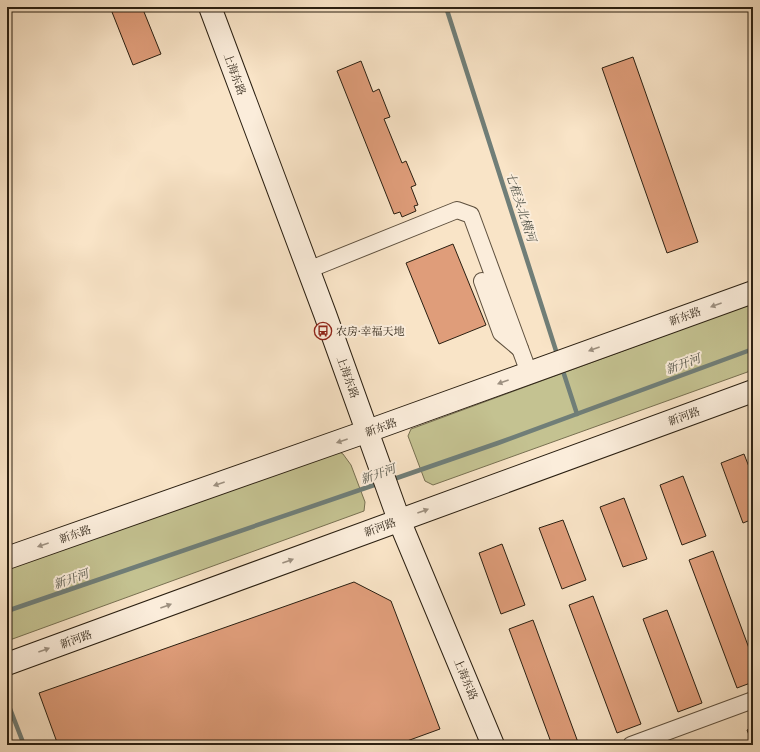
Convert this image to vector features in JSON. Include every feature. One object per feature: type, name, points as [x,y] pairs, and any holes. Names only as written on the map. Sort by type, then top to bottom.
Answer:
[{"type":"street","name":"上海东路","points":[[210,7],[308,270],[326,314],[399,520],[493,745]]},
{"type":"street","points":[[308,270],[457,210],[471,215],[520,349],[535,371]]},
{"type":"street","points":[[482,281],[501,333],[520,349]]},
{"type":"street","name":"新东路","points":[[7,558],[368,431],[753,292]]},
{"type":"street","name":"新河路","points":[[7,664],[753,390]]},
{"type":"street","points":[[631,745],[753,700]]},
{"type":"shaded area","points":[[753,303],[753,370],[433,485],[425,481],[408,436],[411,429]]},
{"type":"shaded area","points":[[336,450],[343,454],[351,465],[365,502],[364,511],[7,641],[7,569]]},
{"type":"building","points":[[110,7],[142,7],[161,54],[133,65]]},
{"type":"building","points":[[633,57],[698,242],[667,253],[602,68]]},
{"type":"building","points":[[361,61],[373,92],[379,89],[390,117],[384,119],[402,163],[406,161],[416,185],[411,187],[418,205],[414,206],[416,211],[402,217],[400,212],[394,214],[337,71]]},
{"type":"building","points":[[453,244],[486,325],[439,344],[406,263]]},
{"type":"building","points":[[744,454],[753,477],[753,519],[743,523],[721,463]]},
{"type":"building","points":[[683,476],[706,536],[682,545],[660,485]]},
{"type":"building","points":[[624,498],[647,559],[623,567],[600,507]]},
{"type":"building","points":[[563,520],[586,580],[562,589],[539,528]]},
{"type":"building","points":[[502,544],[525,605],[501,614],[479,553]]},
{"type":"building","points":[[713,551],[753,659],[753,682],[737,688],[689,560]]},
{"type":"building","points":[[354,582],[391,601],[440,729],[396,745],[58,745],[39,693]]},
{"type":"building","points":[[593,596],[641,724],[617,733],[569,605]]},
{"type":"building","points":[[667,610],[702,703],[678,712],[643,619]]},
{"type":"building","points":[[533,620],[579,745],[552,745],[509,629]]},
{"type":"building","points":[[753,727],[753,745],[747,730]]},
{"type":"waterway","name":"七框头北横河","points":[[446,7],[558,357]]},
{"type":"waterway","name":"新开河","points":[[391,480],[498,443],[753,349]]},
{"type":"waterway","name":"七框头北横河","points":[[562,368],[577,414]]},
{"type":"waterway","name":"新开河","points":[[7,611],[380,483]]},
{"type":"waterway","points":[[7,701],[24,745]]},
{"type":"place","name":"农房·幸福天地","points":[[323,331]]}]
